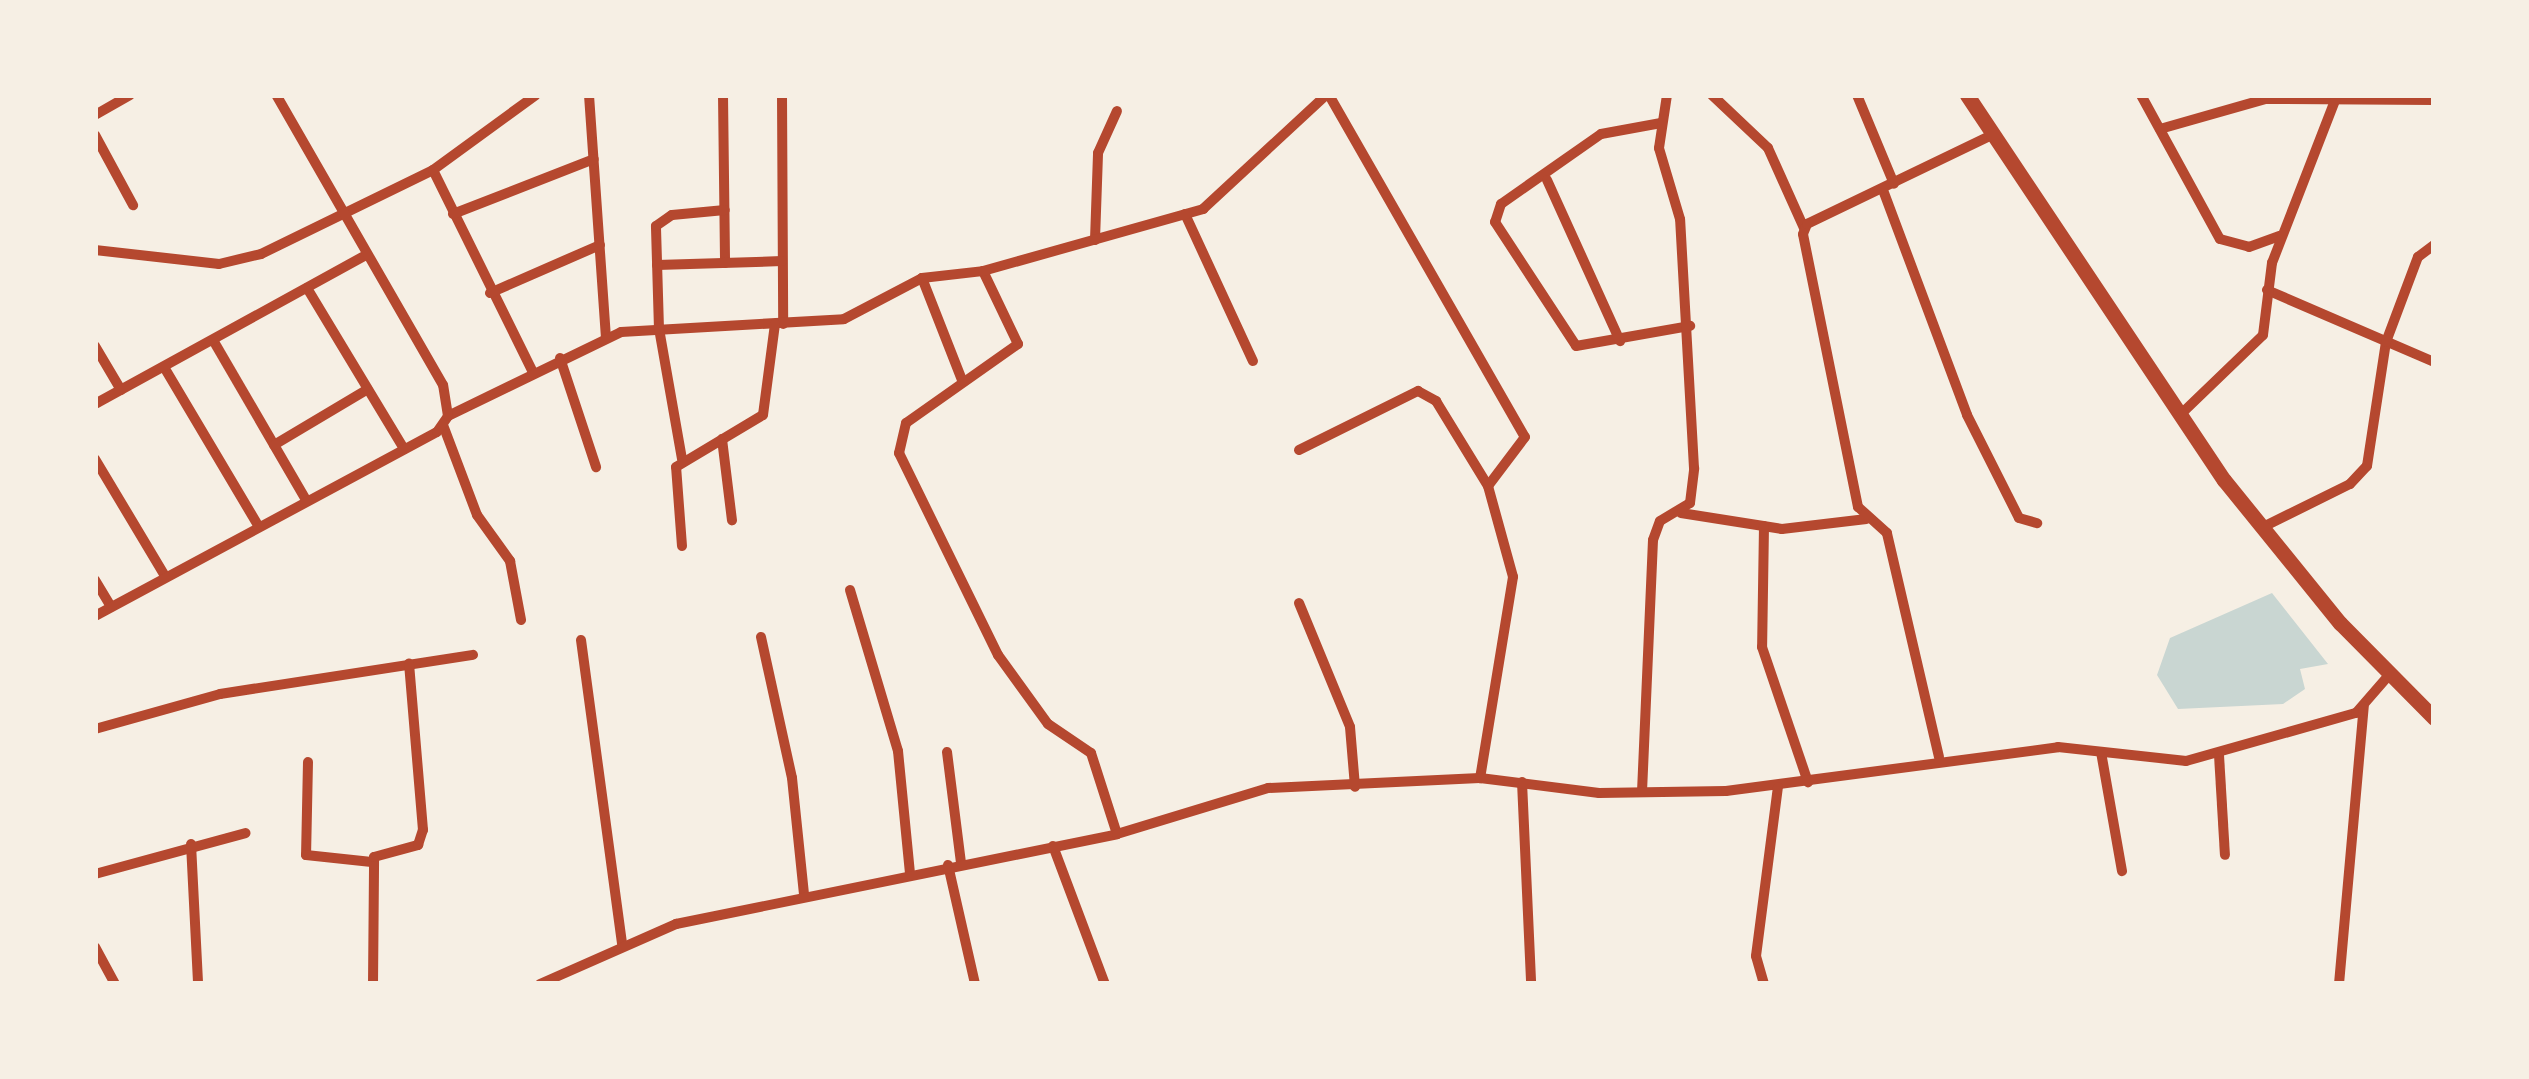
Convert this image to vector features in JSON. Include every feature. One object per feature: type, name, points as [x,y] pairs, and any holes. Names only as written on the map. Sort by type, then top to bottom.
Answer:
[{"type":"main road","points":[[1968,95],[2260,528],[2388,676],[2434,718]]},
{"type":"street","points":[[95,115],[130,95]]},
{"type":"street","points":[[95,250],[238,262],[433,170],[536,95]]},
{"type":"street","points":[[589,95],[606,336]]},
{"type":"street","points":[[723,95],[725,263]]},
{"type":"street","points":[[682,459],[763,414],[779,324],[782,95]]},
{"type":"street","points":[[95,616],[404,449],[533,372],[606,336],[659,329],[844,319],[922,278],[984,271],[1185,214],[1216,201],[1252,155],[1327,95],[1525,437],[1488,486]]},
{"type":"street","points":[[1668,95],[1661,123],[1690,326],[1694,468],[1681,514]]},
{"type":"street","points":[[1712,95],[1768,148],[1804,228],[1837,420],[1866,519],[1887,534],[1939,757]]},
{"type":"street","points":[[1857,95],[1968,415],[2018,518],[2037,522]]},
{"type":"street","points":[[2142,95],[2220,239],[2250,247],[2280,236]]},
{"type":"street","points":[[279,96],[339,215],[443,385],[446,421],[476,515],[510,561],[521,620]]},
{"type":"street","points":[[2160,130],[2228,104],[2337,96],[2434,100]]},
{"type":"street","points":[[2180,414],[2263,335],[2267,290],[2280,236],[2337,96]]},
{"type":"street","points":[[1095,240],[1098,153],[1117,111]]},
{"type":"street","points":[[1661,123],[1616,127],[1546,180],[1501,204],[1498,228],[1568,341],[1583,349],[1690,326]]},
{"type":"street","points":[[95,134],[133,205]]},
{"type":"street","points":[[1804,228],[1994,134]]},
{"type":"street","points":[[454,214],[594,159]]},
{"type":"street","points":[[433,170],[490,293],[533,372]]},
{"type":"street","points":[[1546,180],[1620,341]]},
{"type":"street","points":[[682,546],[674,478],[682,459],[659,329],[659,221],[725,210]]},
{"type":"street","points":[[1185,214],[1253,362]]},
{"type":"street","points":[[490,293],[600,245]]},
{"type":"street","points":[[2260,528],[2361,476],[2386,342],[2418,258],[2434,245]]},
{"type":"street","points":[[95,404],[364,256]]},
{"type":"street","points":[[657,265],[782,261]]},
{"type":"street","points":[[984,271],[1020,339],[900,429],[899,453],[998,655],[1048,724],[1091,753],[1117,834]]},
{"type":"street","points":[[922,278],[962,380]]},
{"type":"street","points":[[307,288],[404,449]]},
{"type":"street","points":[[2267,290],[2434,362]]},
{"type":"street","points":[[213,340],[306,500]]},
{"type":"street","points":[[95,346],[121,390]]},
{"type":"street","points":[[560,358],[596,467]]},
{"type":"street","points":[[164,367],[258,526]]},
{"type":"street","points":[[274,446],[368,389]]},
{"type":"street","points":[[1299,450],[1418,392],[1436,401],[1488,486],[1513,577],[1480,778]]},
{"type":"street","points":[[722,439],[732,520]]},
{"type":"street","points":[[96,463],[166,576]]},
{"type":"street","points":[[1642,792],[1652,540],[1660,521],[1681,514],[1764,526],[1866,519]]},
{"type":"street","points":[[1764,526],[1762,647],[1808,782]]},
{"type":"street","points":[[95,580],[111,607]]},
{"type":"street","points":[[850,590],[898,751],[910,873]]},
{"type":"street","points":[[1299,604],[1350,727],[1355,787]]},
{"type":"street","points":[[761,637],[792,778],[804,894]]},
{"type":"street","points":[[581,640],[622,944]]},
{"type":"street","points":[[95,728],[220,694],[473,655]]},
{"type":"street","points":[[308,762],[306,854],[372,862],[422,838],[410,664]]},
{"type":"street","points":[[540,984],[622,944],[804,894],[1117,834],[1268,788],[1355,787],[1480,778],[1642,792],[1778,787],[1939,757],[2102,752],[2159,761],[2219,755],[2364,706],[2388,676]]},
{"type":"street","points":[[2339,984],[2364,706]]},
{"type":"street","points":[[947,752],[954,864],[974,984]]},
{"type":"street","points":[[2102,752],[2122,871]]},
{"type":"street","points":[[2219,755],[2226,855]]},
{"type":"street","points":[[1522,782],[1531,984]]},
{"type":"street","points":[[1764,984],[1756,956],[1778,787]]},
{"type":"street","points":[[95,874],[191,844],[246,833]]},
{"type":"street","points":[[191,844],[198,984]]},
{"type":"street","points":[[1053,846],[1105,984]]},
{"type":"street","points":[[372,862],[373,984]]},
{"type":"street","points":[[95,947],[116,984]]},
{"type":"shaded area","points":[[2272,593],[2328,664],[2300,669],[2305,689],[2283,704],[2178,709],[2157,675],[2170,638]]}]
